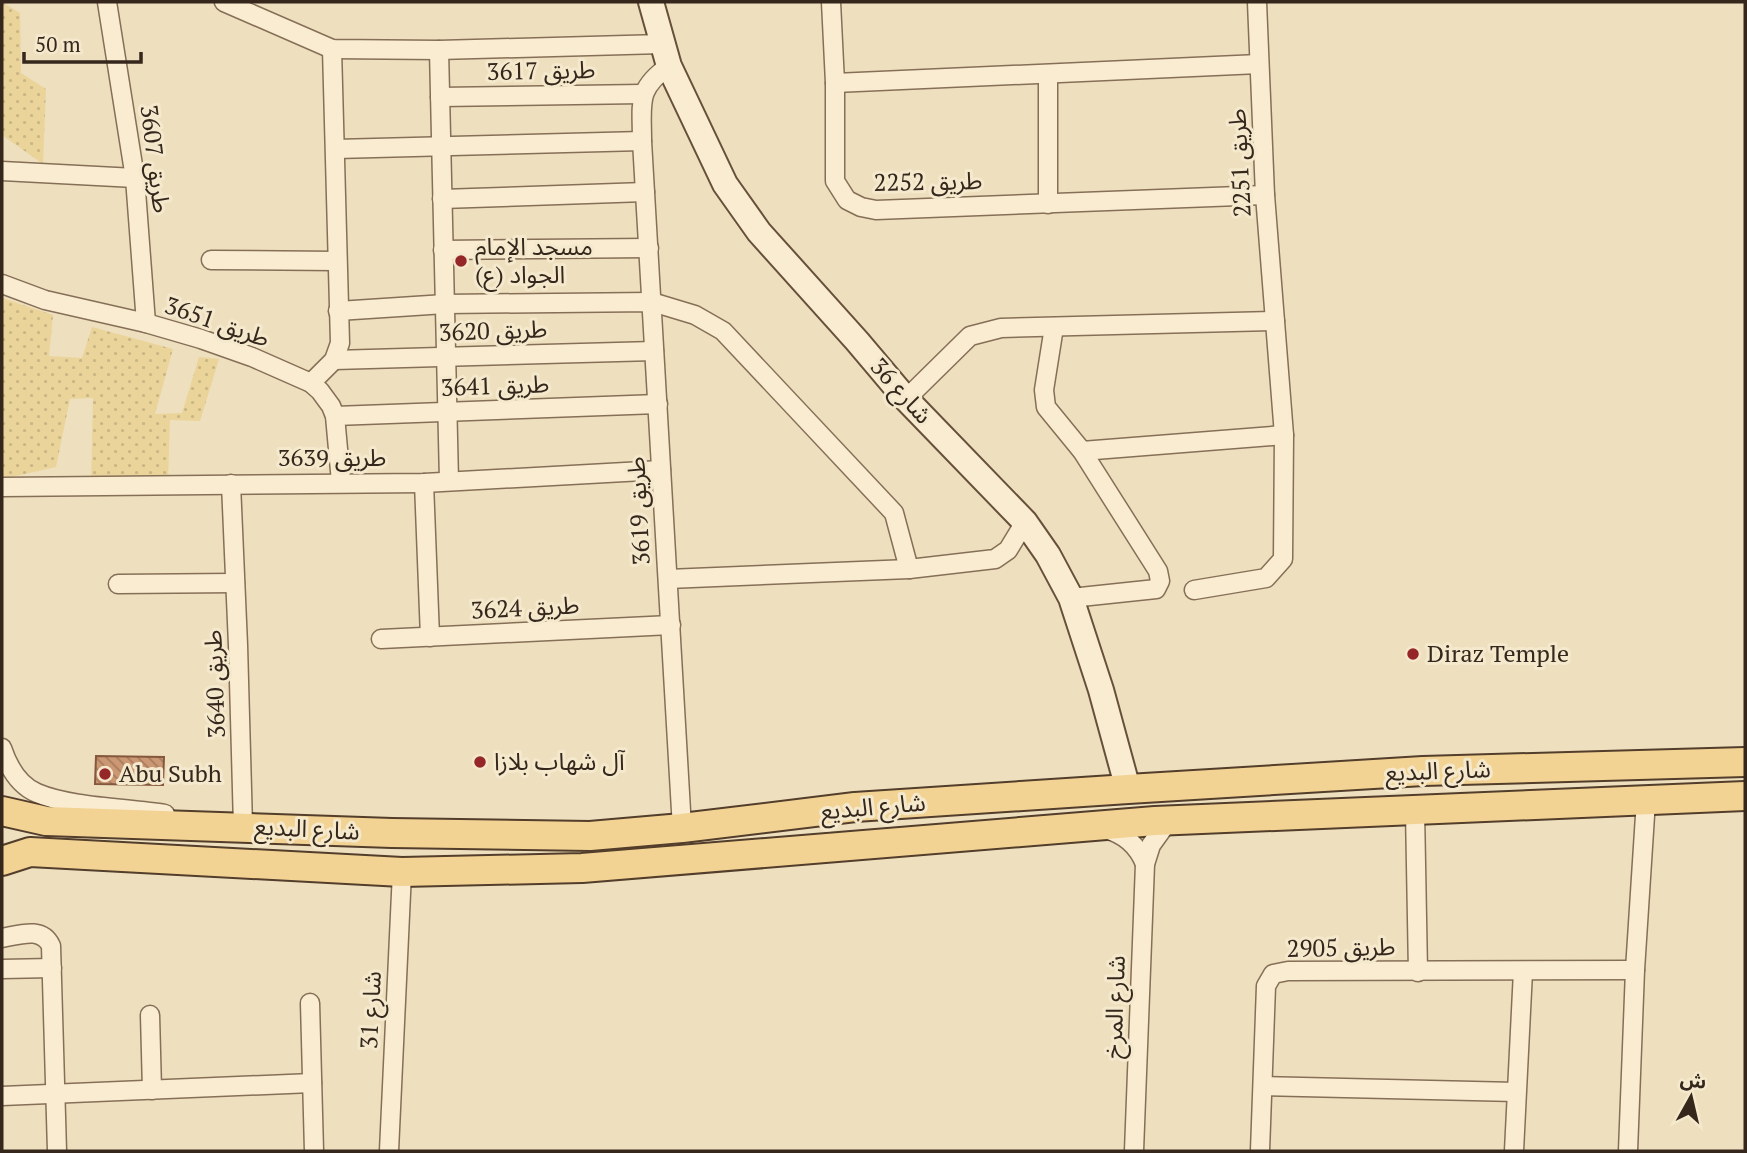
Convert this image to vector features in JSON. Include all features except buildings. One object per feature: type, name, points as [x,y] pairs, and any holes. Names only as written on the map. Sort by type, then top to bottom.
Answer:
[{"type":"main road","name":"شارع البديع","points":[[2,811],[46,821],[243,826],[391,834],[590,836],[855,807],[1128,789],[1423,771],[1745,762]]},
{"type":"main road","name":"شارع البديع","points":[[2,860],[30,852],[402,872],[582,868],[1169,820],[1745,796]]},
{"type":"street","name":"طريق 3607","points":[[107,2],[135,178],[146,323]]},
{"type":"street","points":[[224,2],[332,49],[340,343],[334,360],[311,383]]},
{"type":"street","name":"شارع 36","points":[[651,2],[666,55],[725,184],[759,232],[905,399],[1025,522],[1048,555],[1071,598],[1101,690],[1128,789]]},
{"type":"street","name":"طريق 2252","points":[[831,2],[835,83],[834,173],[842,194],[854,204],[876,209],[1265,195]]},
{"type":"street","name":"طريق 2251","points":[[1194,590],[1266,578],[1283,559],[1284,435],[1265,195],[1257,2]]},
{"type":"street","name":"طريق 3617","points":[[332,49],[666,55]]},
{"type":"street","points":[[439,50],[449,481]]},
{"type":"street","points":[[642,94],[666,55]]},
{"type":"street","points":[[835,83],[1259,64]]},
{"type":"street","points":[[1048,74],[1048,204]]},
{"type":"street","name":"طريق 3617","points":[[440,97],[642,94]]},
{"type":"street","name":"طريق 3619","points":[[642,94],[642,141],[682,828]]},
{"type":"street","points":[[336,149],[642,141]]},
{"type":"street","points":[[2,171],[135,178]]},
{"type":"street","points":[[442,199],[645,192]]},
{"type":"street","points":[[443,250],[649,248]]},
{"type":"street","points":[[211,260],[337,261]]},
{"type":"street","name":"طريق 3651","points":[[2,284],[45,300],[146,323],[226,348],[311,383],[331,405],[335,416],[341,482]]},
{"type":"street","points":[[338,311],[444,304],[652,302],[695,315],[723,331],[894,513],[909,569]]},
{"type":"street","points":[[905,399],[970,336],[1001,328],[1275,321]]},
{"type":"street","points":[[1054,327],[1045,407],[1082,451],[1158,571],[1160,581],[1156,589],[1071,598]]},
{"type":"street","name":"طريق 3620","points":[[334,360],[654,351]]},
{"type":"street","name":"طريق 3641","points":[[335,416],[658,404]]},
{"type":"street","points":[[1082,451],[1284,435]]},
{"type":"street","name":"طريق 3639","points":[[2,487],[424,483],[661,470]]},
{"type":"street","points":[[424,483],[430,637]]},
{"type":"street","name":"طريق 3640","points":[[230,484],[236,583],[243,826]]},
{"type":"street","points":[[668,579],[909,569],[995,559],[1008,550],[1025,522]]},
{"type":"street","points":[[118,583],[236,583]]},
{"type":"street","name":"طريق 3624","points":[[382,639],[670,625]]},
{"type":"street","points":[[2,748],[7,764],[21,782],[36,793],[60,800],[243,826]]},
{"type":"street","points":[[1628,1151],[1635,970],[1646,800]]},
{"type":"street","points":[[1415,811],[1419,972]]},
{"type":"street","name":"شارع المرخ","points":[[1134,1151],[1145,864],[1151,845],[1169,820]]},
{"type":"street","points":[[1094,828],[1113,831],[1129,841],[1136,847],[1145,864]]},
{"type":"street","name":"شارع 31","points":[[389,1151],[402,872]]},
{"type":"street","points":[[2,938],[42,934],[51,946],[57,1151]]},
{"type":"street","points":[[2,969],[52,968]]},
{"type":"street","name":"طريق 2905","points":[[1260,1151],[1266,986],[1273,974],[1288,971],[1635,970]]},
{"type":"street","points":[[1514,1151],[1523,971]]},
{"type":"street","points":[[310,1003],[314,1151]]},
{"type":"street","points":[[150,1015],[152,1090]]},
{"type":"street","points":[[2,1096],[312,1083]]},
{"type":"street","points":[[1263,1086],[1516,1092]]},
{"type":"sand","points":[[2,2],[20,13],[21,73],[46,89],[43,164],[2,135]]},
{"type":"sand","points":[[2,298],[53,315],[49,356],[82,358],[92,327],[173,349],[155,414],[182,413],[199,357],[219,359],[200,421],[170,420],[168,480],[91,486],[93,398],[70,399],[56,467],[2,479]]},
{"type":"place","name":"مسجد الإمام الجواد (ع)","points":[[461,261]]},
{"type":"place","name":"Diraz Temple","points":[[1413,654]]},
{"type":"place","name":"آل شهاب بلازا","points":[[480,762]]},
{"type":"place","name":"Abu Subh","points":[[105,774]]}]
